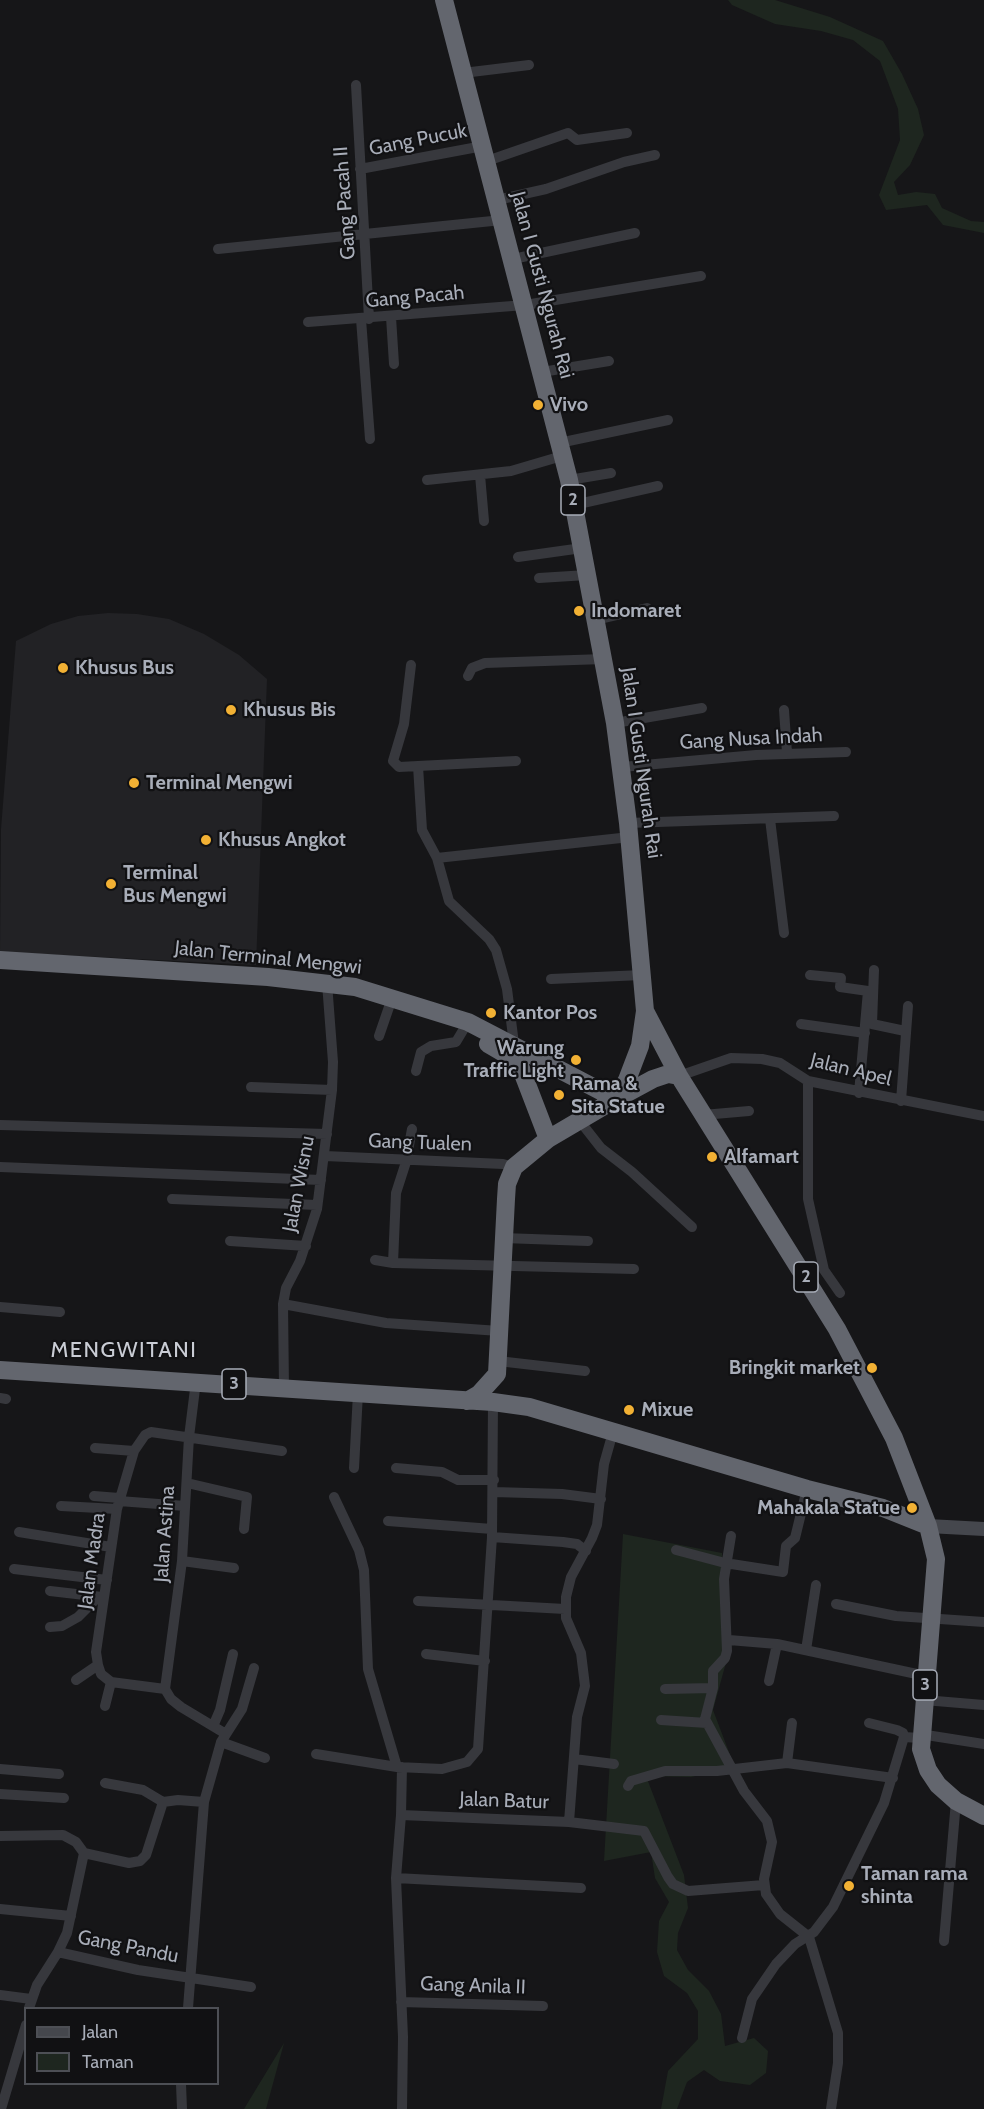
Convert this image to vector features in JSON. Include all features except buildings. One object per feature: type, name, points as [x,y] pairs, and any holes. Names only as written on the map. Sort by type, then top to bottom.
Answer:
[{"type":"highway","name":"Jalan I Gusti Ngurah Rai","points":[[444,0],[525,305],[574,505],[622,767],[645,1011]]},
{"type":"highway","name":"Jalan Terminal Mengwi","points":[[0,960],[384,995],[514,1044],[616,1099]]},
{"type":"highway","name":"Jalan Terminal Mengwi","points":[[0,971],[327,989],[465,1027],[498,1048],[520,1066],[548,1139]]},
{"type":"highway","name":"2","points":[[645,1011],[679,1076],[818,1297],[861,1371],[894,1438],[914,1489]]},
{"type":"highway","name":"2","points":[[616,1099],[627,1080],[640,1046],[645,1011]]},
{"type":"highway","points":[[467,1401],[479,1394],[498,1367],[502,1327],[501,1266],[507,1184],[514,1167],[548,1139],[616,1099],[653,1079],[668,1074],[679,1076]]},
{"type":"highway","points":[[498,1367],[509,1392],[525,1406],[807,1489],[883,1508],[928,1526]]},
{"type":"highway","name":"3","points":[[0,1370],[494,1402],[525,1406]]},
{"type":"highway","points":[[883,1508],[902,1505],[914,1489]]},
{"type":"highway","name":"3","points":[[914,1489],[928,1526],[937,1567],[924,1700],[915,1736],[932,1778],[956,1802],[984,1816]]},
{"type":"street","points":[[463,73],[529,65]]},
{"type":"street","name":"Gang Pacah II","points":[[356,85],[364,234],[370,440]]},
{"type":"street","name":"Gang Pucuk","points":[[360,169],[485,153],[568,133],[577,140],[627,133]]},
{"type":"street","points":[[497,200],[546,189],[631,160],[655,155]]},
{"type":"street","points":[[218,249],[502,220]]},
{"type":"street","points":[[513,260],[635,233]]},
{"type":"street","name":"Gang Pacah","points":[[308,322],[525,305],[701,276]]},
{"type":"street","points":[[391,317],[394,364]]},
{"type":"street","points":[[542,372],[609,361]]},
{"type":"street","points":[[427,480],[511,471],[561,450],[668,420]]},
{"type":"street","points":[[569,480],[612,473]]},
{"type":"street","points":[[480,475],[484,521]]},
{"type":"street","points":[[574,505],[658,486]]},
{"type":"street","points":[[518,557],[582,548]]},
{"type":"street","points":[[539,578],[587,574]]},
{"type":"street","points":[[596,620],[646,608]]},
{"type":"street","points":[[468,676],[472,668],[485,663],[603,659]]},
{"type":"street","points":[[411,665],[404,724],[393,761],[399,768],[516,761]]},
{"type":"street","points":[[615,723],[702,708]]},
{"type":"street","points":[[783,710],[787,753]]},
{"type":"street","name":"Gang Nusa Indah","points":[[622,767],[787,753],[846,752]]},
{"type":"street","points":[[418,766],[422,830],[436,858],[449,901],[489,939],[496,950],[507,988],[514,1044]]},
{"type":"street","points":[[436,858],[629,830],[834,816]]},
{"type":"street","points":[[770,819],[784,933]]},
{"type":"street","points":[[874,970],[872,1024],[905,1030]]},
{"type":"street","points":[[551,979],[642,975]]},
{"type":"street","points":[[810,975],[841,978],[840,987],[868,991],[859,1093]]},
{"type":"street","name":"Jalan Wisnu","points":[[284,1388],[283,1304],[286,1288],[306,1246],[317,1205],[325,1156],[333,1062],[327,989]]},
{"type":"street","points":[[901,1101],[908,1006]]},
{"type":"street","points":[[379,1036],[389,1007]]},
{"type":"street","points":[[801,1024],[865,1033]]},
{"type":"street","points":[[416,1071],[421,1052],[431,1046],[456,1042],[465,1027]]},
{"type":"street","name":"Jalan Apel","points":[[679,1076],[724,1060],[757,1058],[780,1063],[808,1081],[859,1093],[984,1116]]},
{"type":"street","points":[[808,1081],[808,1199],[824,1270],[840,1293]]},
{"type":"street","points":[[251,1087],[332,1090]]},
{"type":"street","points":[[703,1115],[749,1111]]},
{"type":"street","points":[[579,1120],[601,1148],[633,1172],[692,1227]]},
{"type":"street","points":[[0,1125],[327,1134]]},
{"type":"street","points":[[393,1263],[396,1193],[406,1162],[412,1129]]},
{"type":"street","name":"Gang Tualen","points":[[325,1156],[406,1162],[503,1164],[514,1167]]},
{"type":"street","points":[[0,1167],[321,1180]]},
{"type":"street","points":[[172,1199],[317,1205]]},
{"type":"street","points":[[503,1238],[588,1241]]},
{"type":"street","points":[[230,1241],[306,1246]]},
{"type":"street","points":[[375,1260],[393,1263],[634,1269]]},
{"type":"street","points":[[283,1304],[386,1323],[502,1327]]},
{"type":"street","points":[[0,1307],[60,1312]]},
{"type":"street","points":[[498,1367],[585,1371]]},
{"type":"street","name":"Jalan Astina","points":[[165,1689],[182,1561],[189,1437],[196,1382]]},
{"type":"street","points":[[354,1468],[358,1394]]},
{"type":"street","points":[[316,1754],[400,1767],[453,1768],[475,1755],[480,1739],[492,1533],[494,1402]]},
{"type":"street","points":[[95,1448],[134,1451],[145,1435],[152,1432],[282,1451]]},
{"type":"street","points":[[418,1601],[565,1609],[568,1586],[597,1524],[604,1464],[613,1432]]},
{"type":"street","name":"Jalan Madra","points":[[98,1665],[96,1652],[101,1597],[107,1580],[118,1503],[134,1451]]},
{"type":"street","points":[[396,1468],[442,1472],[458,1480],[494,1480]]},
{"type":"street","points":[[187,1483],[247,1497],[244,1529]]},
{"type":"street","points":[[676,1550],[725,1563],[783,1572],[786,1546],[795,1538],[807,1489]]},
{"type":"street","points":[[494,1492],[562,1494],[601,1499]]},
{"type":"street","points":[[94,1496],[118,1503]]},
{"type":"street","points":[[334,1497],[359,1550],[364,1570],[368,1669],[400,1767],[396,1878],[402,2109]]},
{"type":"street","points":[[61,1506],[118,1503],[185,1506]]},
{"type":"street","points":[[388,1521],[577,1544],[586,1551]]},
{"type":"street","points":[[928,1526],[984,1529]]},
{"type":"street","points":[[19,1532],[111,1547]]},
{"type":"street","points":[[731,1536],[725,1563],[725,1622],[729,1640],[725,1658],[713,1671],[714,1688],[706,1712],[707,1723],[750,1801],[767,1821],[771,1852],[764,1885],[773,1906],[809,1937],[838,2033],[838,2063],[831,2109]]},
{"type":"street","points":[[182,1561],[234,1568]]},
{"type":"street","points":[[14,1569],[107,1580]]},
{"type":"street","points":[[806,1650],[816,1585]]},
{"type":"street","points":[[50,1592],[101,1597]]},
{"type":"street","points":[[50,1627],[62,1626],[78,1617],[101,1597]]},
{"type":"street","points":[[836,1604],[896,1616],[984,1622]]},
{"type":"street","name":"Jalan Batur","points":[[400,1815],[568,1822],[578,1717],[584,1693],[584,1674],[579,1644],[570,1628],[565,1609]]},
{"type":"street","points":[[729,1640],[777,1644],[926,1676]]},
{"type":"street","points":[[769,1681],[777,1644]]},
{"type":"street","points":[[214,1724],[220,1710],[233,1654]]},
{"type":"street","points":[[426,1654],[485,1661]]},
{"type":"street","points":[[76,1680],[98,1665],[101,1674],[111,1682],[165,1689],[171,1699],[181,1707],[214,1724],[223,1738],[265,1758]]},
{"type":"street","points":[[188,2007],[194,1902],[204,1802],[223,1738],[242,1709],[254,1668]]},
{"type":"street","points":[[105,1706],[111,1682]]},
{"type":"street","points":[[665,1689],[714,1688]]},
{"type":"street","points":[[924,1700],[984,1705]]},
{"type":"street","points":[[661,1720],[707,1723]]},
{"type":"street","points":[[787,1763],[792,1723]]},
{"type":"street","points":[[869,1723],[915,1736],[984,1744]]},
{"type":"street","points":[[742,2038],[752,1999],[785,1952],[809,1937],[833,1907],[873,1827],[892,1778],[915,1736]]},
{"type":"street","points":[[574,1759],[614,1764]]},
{"type":"street","points":[[628,1786],[631,1781],[665,1771],[787,1763],[892,1778]]},
{"type":"street","points":[[0,1769],[59,1774]]},
{"type":"street","points":[[105,1784],[143,1790],[163,1802],[178,1800],[204,1802]]},
{"type":"street","points":[[0,1794],[64,1798]]},
{"type":"street","points":[[0,1836],[63,1835],[76,1842],[84,1853],[129,1863],[140,1861],[146,1855],[163,1802]]},
{"type":"street","points":[[944,1941],[956,1802]]},
{"type":"street","points":[[568,1822],[644,1831],[673,1884],[688,1891],[764,1885]]},
{"type":"street","points":[[0,1995],[30,2004],[37,1985],[58,1952],[71,1916],[84,1853]]},
{"type":"street","points":[[396,1878],[581,1888]]},
{"type":"street","points":[[0,1909],[71,1916]]},
{"type":"street","name":"Gang Pandu","points":[[58,1952],[138,1970],[251,1987]]},
{"type":"street","name":"Gang Anila II","points":[[401,2002],[543,2006]]},
{"type":"street","points":[[1,2109],[24,2033]]},
{"type":"street","points":[[181,2085],[182,2109]]},
{"type":"shaded area","name":"Terminal Mengwi","points":[[108,613],[137,614],[169,619],[204,634],[239,655],[267,679],[256,965],[0,952],[1,829],[16,641],[51,624],[78,616]]},
{"type":"green space","points":[[728,0],[775,0],[830,17],[883,41],[918,109],[924,135],[910,165],[894,182],[898,195],[916,192],[935,194],[942,208],[971,221],[984,222],[984,233],[943,225],[927,205],[886,210],[879,195],[900,140],[898,109],[880,61],[853,40],[821,31],[775,24],[732,5]]},
{"type":"green space","points":[[623,1534],[722,1553],[727,1659],[713,1710],[735,1768],[691,1777],[646,1776],[684,1875],[688,1908],[678,1933],[677,1950],[688,1970],[709,1991],[721,2014],[725,2046],[754,2038],[768,2051],[766,2073],[750,2085],[720,2081],[704,2070],[687,2082],[677,2109],[661,2109],[668,2071],[698,2039],[698,2011],[687,1993],[664,1976],[657,1952],[659,1921],[669,1902],[655,1878],[651,1852],[604,1861]]},
{"type":"green space","points":[[284,2043],[266,2109],[244,2109]]},
{"type":"place","name":"Vivo","points":[[538,405]]},
{"type":"place","name":"Indomaret","points":[[579,611]]},
{"type":"place","name":"Khusus Bus","points":[[63,668]]},
{"type":"place","name":"Khusus Bis","points":[[231,710]]},
{"type":"place","name":"Terminal Mengwi","points":[[134,783]]},
{"type":"place","name":"Khusus Angkot","points":[[206,840]]},
{"type":"place","name":"Terminal Bus Mengwi","points":[[111,884]]},
{"type":"place","name":"Kantor Pos","points":[[491,1013]]},
{"type":"place","name":"Warung Traffic Light","points":[[576,1060]]},
{"type":"place","name":"Rama & Sita Statue","points":[[559,1095]]},
{"type":"place","name":"Alfamart","points":[[712,1157]]},
{"type":"place","name":"Bringkit market","points":[[872,1368]]},
{"type":"place","name":"Mixue","points":[[629,1410]]},
{"type":"place","name":"Mahakala Statue","points":[[912,1508]]},
{"type":"place","name":"Taman rama shinta","points":[[849,1886]]},
{"type":"district","name":"MENGWITANI","points":[[124,1351]]}]
